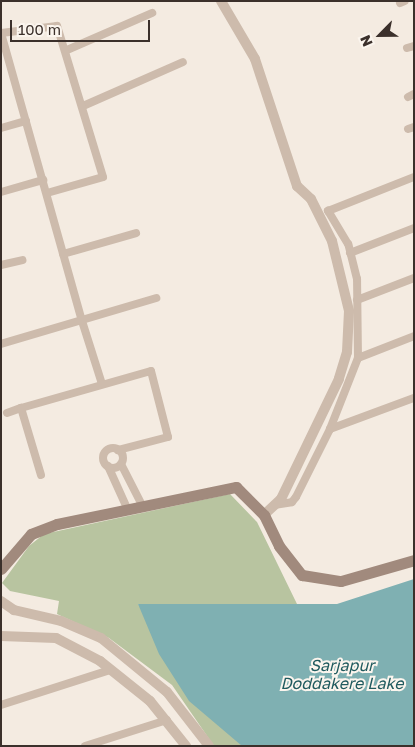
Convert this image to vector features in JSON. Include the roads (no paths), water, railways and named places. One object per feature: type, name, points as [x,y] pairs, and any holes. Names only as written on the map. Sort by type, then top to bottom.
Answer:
[{"type":"main road","points":[[1,569],[31,534],[57,524],[236,487],[264,515],[279,546],[302,574],[341,581],[414,560]]},
{"type":"street","points":[[221,1],[255,59],[297,186],[311,199],[332,241],[349,311],[347,352],[339,379],[281,499],[264,515]]},
{"type":"street","points":[[67,50],[152,13]]},
{"type":"street","points":[[47,193],[103,177],[67,50],[57,26],[1,33],[5,61],[26,121],[82,321],[102,384]]},
{"type":"street","points":[[83,106],[182,62]]},
{"type":"street","points":[[1,128],[26,121]]},
{"type":"street","points":[[274,505],[292,502],[330,429],[358,358],[357,279],[350,253],[328,211],[414,177]]},
{"type":"street","points":[[1,192],[43,180]]},
{"type":"street","points":[[350,253],[414,228]]},
{"type":"street","points":[[63,254],[136,233]]},
{"type":"street","points":[[1,265],[22,260]]},
{"type":"street","points":[[357,300],[414,278]]},
{"type":"street","points":[[1,344],[156,298]]},
{"type":"street","points":[[358,358],[414,336]]},
{"type":"street","points":[[7,412],[151,371],[168,437],[106,452],[104,461],[127,508]]},
{"type":"street","points":[[330,429],[414,398]]},
{"type":"street","points":[[21,408],[41,475]]},
{"type":"street","points":[[118,450],[122,455],[121,464],[142,505]]},
{"type":"street","points":[[108,466],[116,468],[121,464]]},
{"type":"street","points":[[1,601],[14,610],[61,621],[101,638],[167,692],[209,746]]},
{"type":"street","points":[[1,636],[56,638],[110,670],[150,701],[186,746]]},
{"type":"street","points":[[1,705],[110,670]]},
{"type":"street","points":[[85,746],[167,720]]},
{"type":"water","name":"Sarjapur Doddakere Lake","points":[[414,579],[414,746],[242,746],[189,701],[159,654],[138,604],[337,604]]}]
